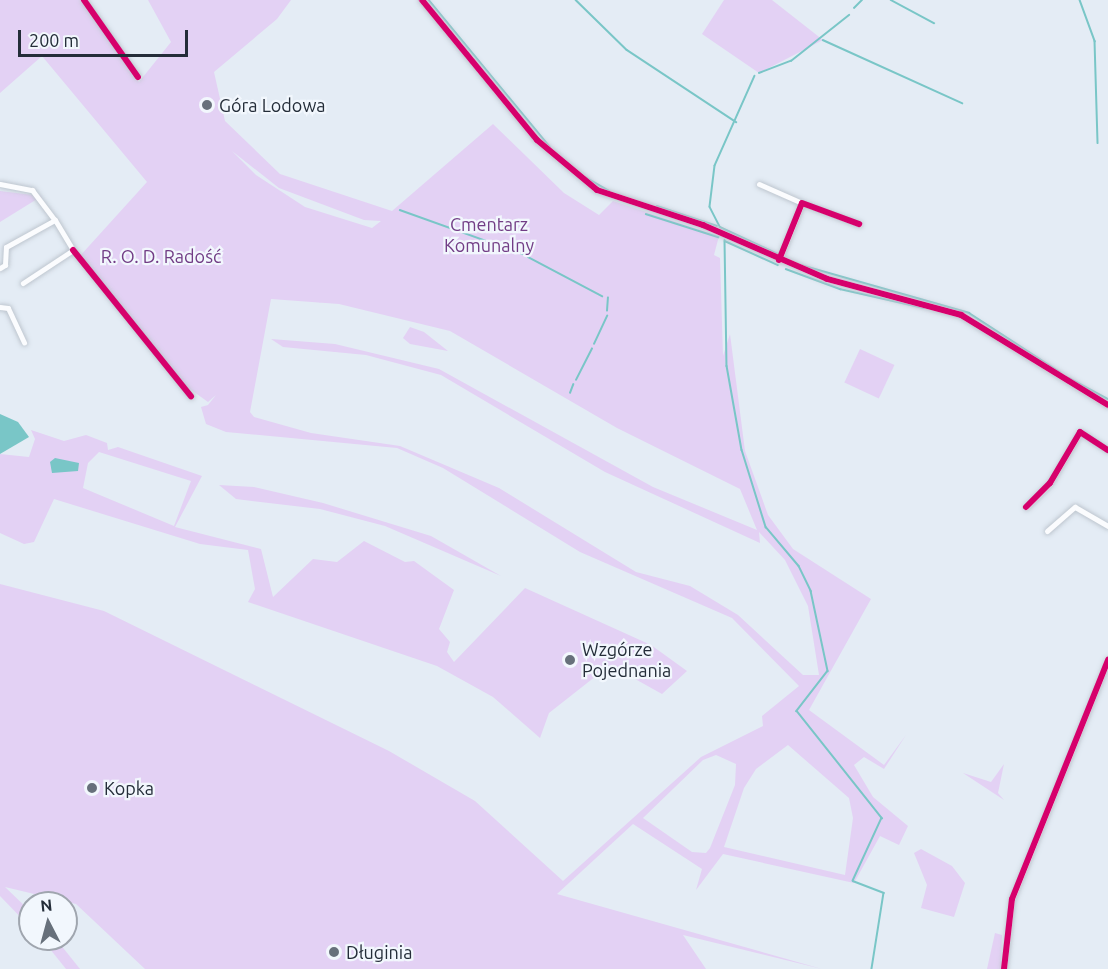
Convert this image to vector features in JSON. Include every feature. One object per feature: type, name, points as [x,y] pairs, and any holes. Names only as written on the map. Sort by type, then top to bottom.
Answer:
[{"type":"street","points":[[84,0],[138,76]]},
{"type":"street","points":[[422,0],[506,105],[567,170],[619,200],[693,222],[831,280],[964,317],[1108,405]]},
{"type":"street","points":[[0,184],[32,190],[55,220],[73,250],[191,396]]},
{"type":"street","points":[[759,184],[859,224]]},
{"type":"street","points":[[779,260],[802,203]]},
{"type":"street","points":[[0,268],[5,265],[6,247],[55,220]]},
{"type":"street","points":[[23,283],[73,250]]},
{"type":"street","points":[[0,307],[8,308],[24,343]]},
{"type":"street","points":[[1026,507],[1050,483],[1080,432],[1108,450]]},
{"type":"street","points":[[1047,531],[1075,507],[1108,526]]},
{"type":"street","points":[[1004,969],[1012,899],[1108,660]]},
{"type":"green space","points":[[0,0],[82,0],[139,82],[171,42],[148,0],[291,0],[277,19],[214,72],[225,121],[280,174],[392,211],[493,124],[564,193],[599,215],[613,201],[719,236],[714,255],[720,258],[723,356],[730,334],[745,451],[768,515],[793,549],[871,599],[809,710],[884,765],[906,735],[884,769],[864,757],[854,765],[873,797],[908,826],[899,845],[880,836],[854,883],[723,854],[696,890],[702,869],[633,824],[557,894],[822,969],[683,935],[706,969],[145,969],[78,906],[78,891],[22,891],[5,887],[18,899],[18,915],[0,896],[0,584],[104,611],[389,751],[475,801],[563,881],[701,757],[763,726],[762,716],[799,686],[732,618],[580,552],[443,468],[397,448],[226,432],[206,424],[201,407],[208,405],[216,395],[208,402],[183,384],[79,257],[147,182],[42,56],[0,93]],"holes":[[[232,151],[279,188],[364,220],[381,221],[372,228],[305,207],[256,175]],[[271,299],[339,304],[450,331],[617,428],[740,489],[757,530],[653,487],[439,369],[335,344],[271,339],[283,347],[366,355],[441,375],[605,472],[760,543],[759,532],[785,560],[808,606],[819,675],[803,675],[738,615],[690,586],[636,572],[499,488],[400,446],[311,433],[254,417],[250,412]],[[788,745],[849,798],[853,818],[845,875],[724,847],[744,788],[756,769]],[[716,755],[736,764],[735,785],[710,848],[706,853],[692,852],[643,818],[703,760]]]},
{"type":"green space","points":[[724,0],[772,0],[823,40],[759,73],[702,34]]},
{"type":"green space","points":[[0,191],[42,196],[0,222]]},
{"type":"green space","points":[[410,327],[424,332],[448,351],[410,344],[403,338]]},
{"type":"green space","points":[[860,349],[894,365],[879,399],[844,383]]},
{"type":"green space","points":[[31,430],[64,441],[86,435],[107,443],[108,450],[118,447],[202,476],[175,527],[261,549],[273,597],[313,559],[337,562],[364,541],[405,562],[414,561],[454,590],[439,629],[450,642],[447,652],[454,662],[525,588],[651,645],[687,671],[662,694],[610,665],[549,713],[540,738],[493,697],[437,666],[248,602],[255,589],[248,550],[200,544],[54,499],[34,542],[24,544],[0,533],[0,454],[29,457],[35,439]],"holes":[[[99,452],[191,481],[174,526],[83,488],[88,463]]]},
{"type":"green space","points":[[219,485],[254,487],[323,503],[431,536],[501,576],[385,526],[320,509],[236,499]]},
{"type":"green space","points":[[1004,764],[998,793],[1004,800],[963,773],[991,782]]},
{"type":"green space","points":[[921,849],[952,866],[965,883],[954,917],[921,908],[927,885],[914,853]]},
{"type":"green space","points":[[995,933],[1002,935],[1001,969],[987,969]]},
{"type":"green space","points":[[52,951],[66,951],[80,969],[66,969]]},
{"type":"water","points":[[0,414],[18,422],[29,437],[0,454]]},
{"type":"water","points":[[55,458],[79,463],[78,471],[52,473],[50,462]]},
{"type":"waterway","points":[[429,0],[550,147]]},
{"type":"waterway","points":[[576,0],[627,50],[736,122]]},
{"type":"waterway","points":[[854,8],[862,0]]},
{"type":"waterway","points":[[891,0],[934,23]]},
{"type":"waterway","points":[[1080,0],[1095,41],[1098,143]]},
{"type":"waterway","points":[[759,73],[791,61],[849,15]]},
{"type":"waterway","points":[[823,40],[962,103]]},
{"type":"waterway","points":[[755,76],[715,166],[710,207],[720,227],[778,254]]},
{"type":"waterway","points":[[585,177],[609,191]]},
{"type":"waterway","points":[[657,206],[717,226]]},
{"type":"waterway","points":[[400,210],[523,254]]},
{"type":"waterway","points":[[646,214],[718,237]]},
{"type":"waterway","points":[[725,240],[727,366],[742,450],[766,527],[799,566],[811,591],[828,671],[797,711],[882,818],[853,881],[884,893],[872,969]]},
{"type":"waterway","points":[[725,241],[778,265]]},
{"type":"waterway","points":[[528,257],[602,296]]},
{"type":"waterway","points":[[801,265],[969,313],[1060,372]]},
{"type":"waterway","points":[[786,269],[840,289],[924,308]]},
{"type":"waterway","points":[[607,311],[608,298]]},
{"type":"waterway","points":[[594,344],[607,316]]},
{"type":"waterway","points":[[576,380],[592,349]]},
{"type":"waterway","points":[[1069,378],[1108,399]]},
{"type":"waterway","points":[[570,393],[573,385]]},
{"type":"cycle path","points":[[84,0],[138,77]]},
{"type":"cycle path","points":[[422,0],[537,140],[597,190],[703,225],[827,279],[961,315],[1108,405]]},
{"type":"cycle path","points":[[779,260],[802,203],[859,224]]},
{"type":"cycle path","points":[[73,250],[191,396]]},
{"type":"cycle path","points":[[1026,507],[1050,483],[1080,432],[1108,450]]},
{"type":"cycle path","points":[[1004,969],[1012,899],[1108,660]]},
{"type":"place","name":"Góra Lodowa","points":[[207,105]]},
{"type":"place","name":"Wzgórze Pojednania","points":[[570,660]]},
{"type":"place","name":"Kopka","points":[[92,788]]},
{"type":"place","name":"Długinia","points":[[334,952]]},
{"type":"park label","name":"Cmentarz Komunalny","points":[[489,235]]},
{"type":"park label","name":"R. O. D. Radość","points":[[161,256]]}]
